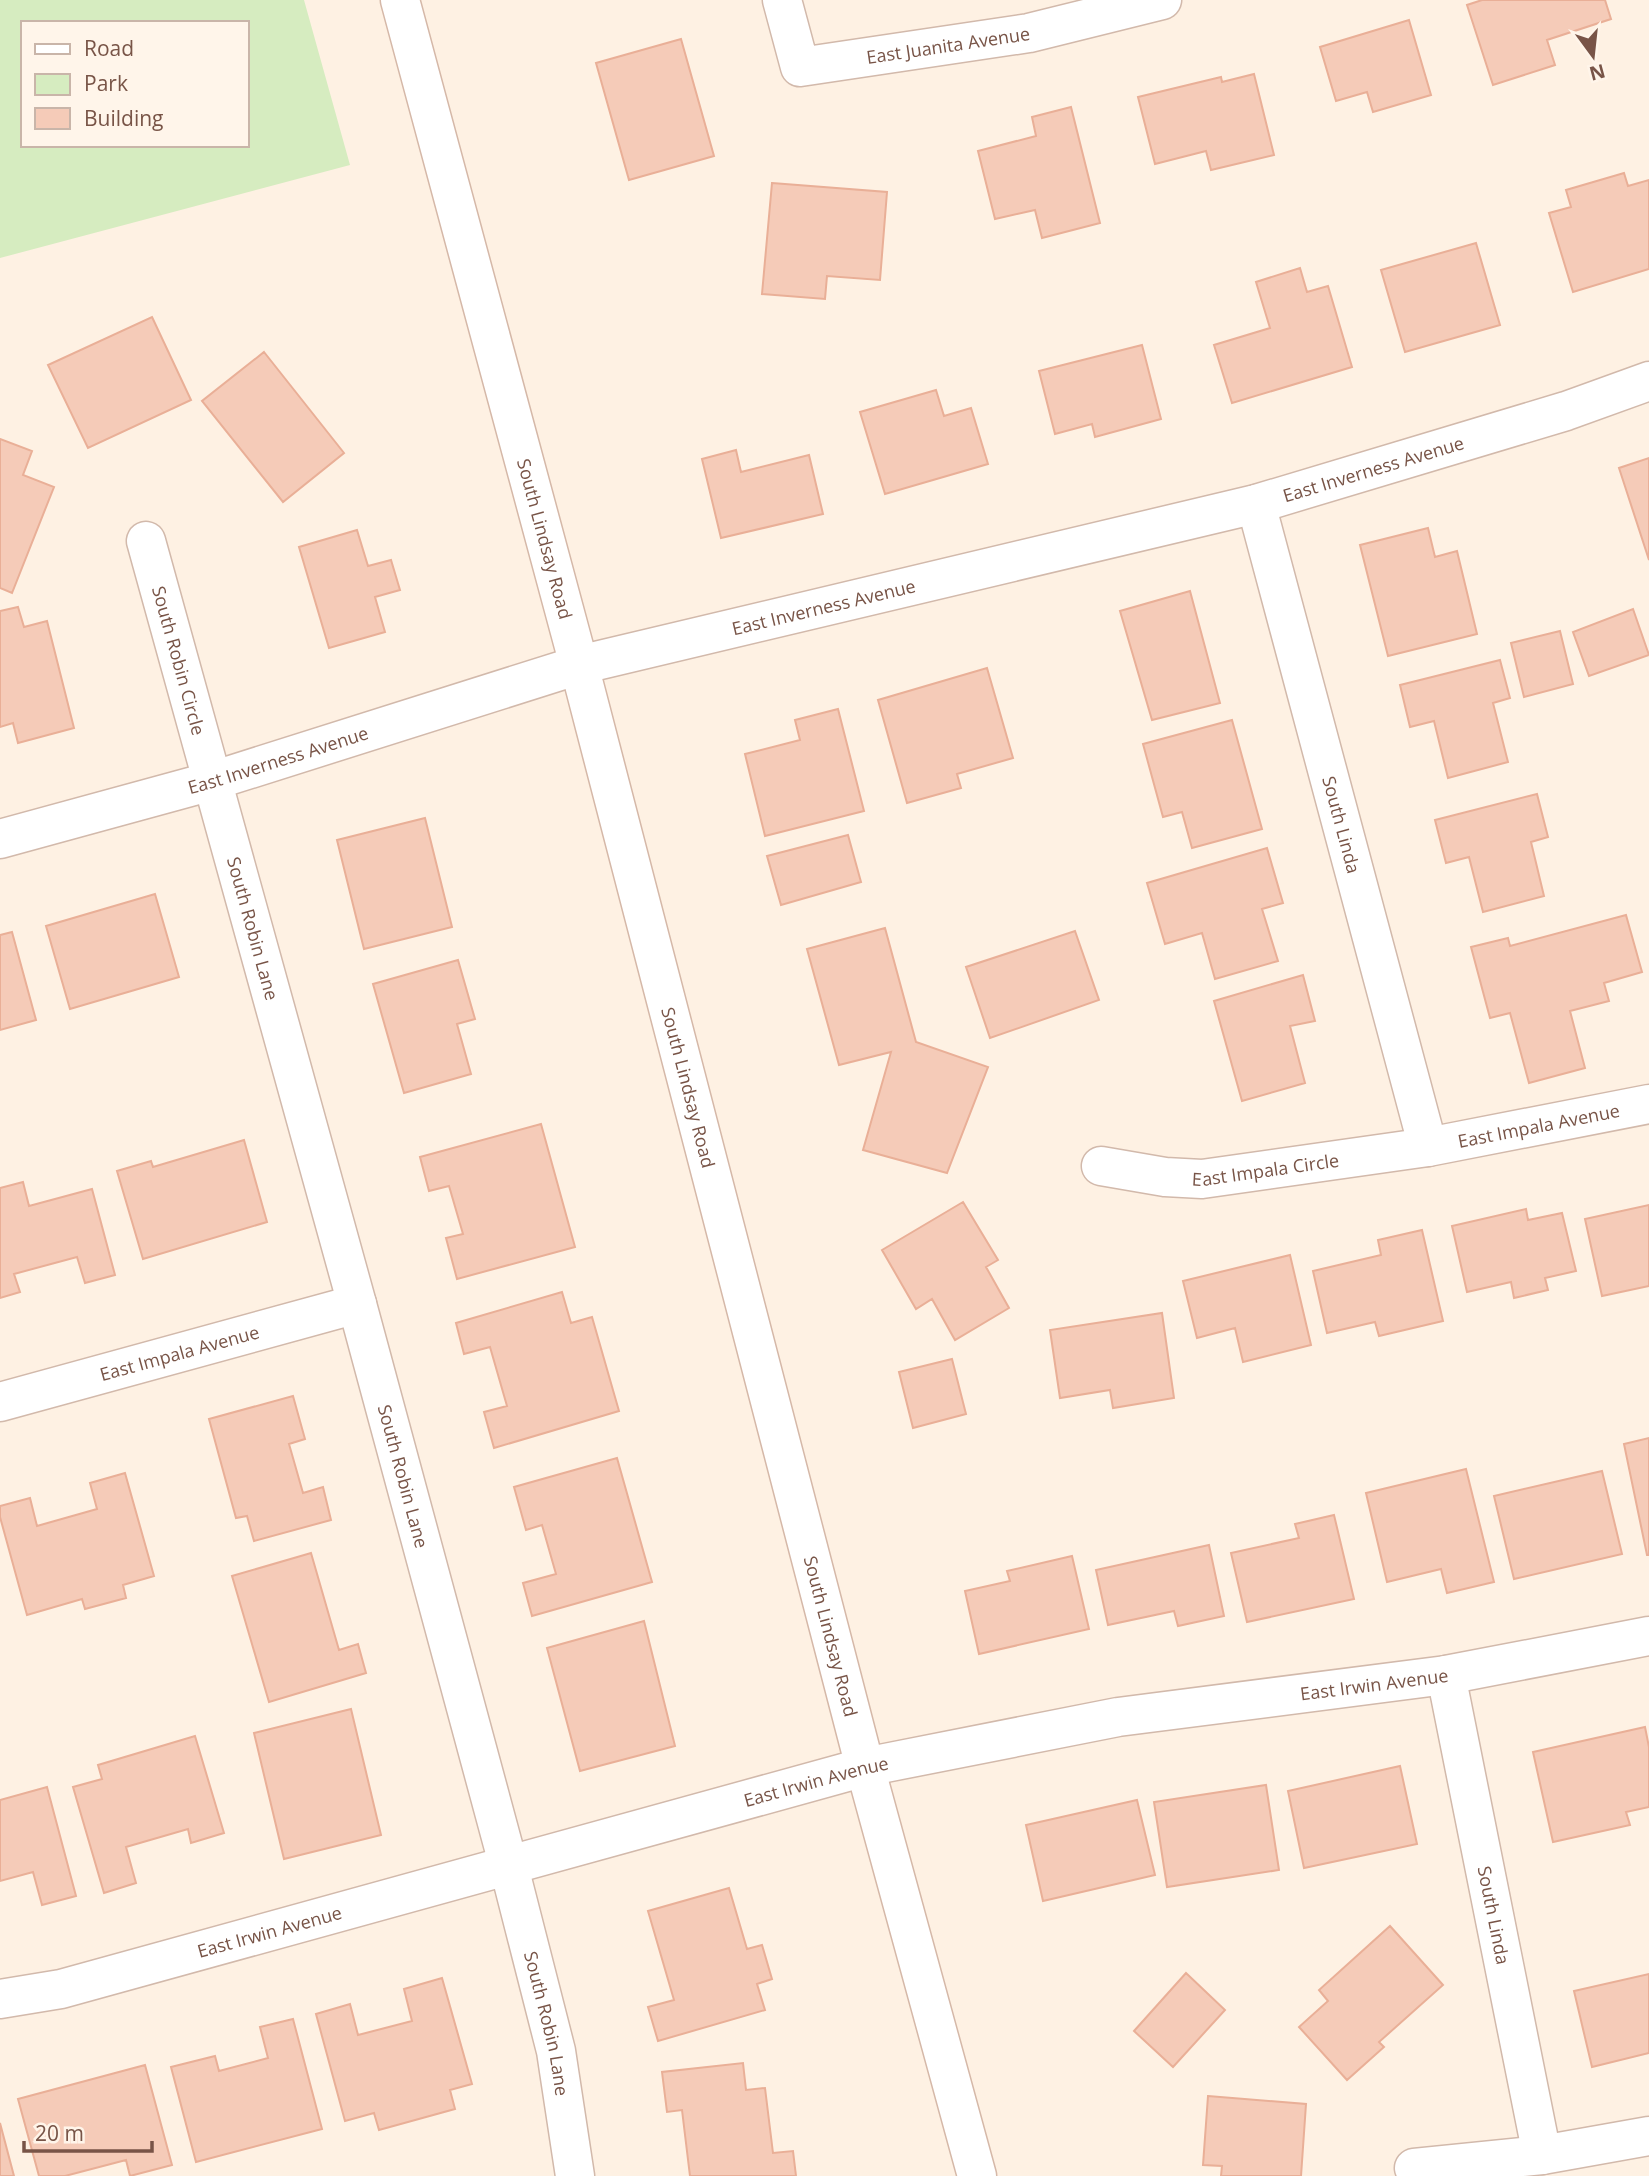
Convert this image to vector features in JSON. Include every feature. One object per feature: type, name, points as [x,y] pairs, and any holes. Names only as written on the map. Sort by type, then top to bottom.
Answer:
[{"type":"street","name":"South Lindsay Road","points":[[400,0],[579,665],[865,1767],[977,2176]]},
{"type":"street","name":"East Juanita Avenue","points":[[782,0],[800,67],[1029,33],[1162,0]]},
{"type":"street","name":"East Inverness Avenue","points":[[0,839],[212,780],[579,665],[1256,503],[1566,411],[1649,381]]},
{"type":"street","name":"South Linda","points":[[1256,503],[1429,1147]]},
{"type":"street","name":"South Robin Circle","points":[[146,541],[212,780]]},
{"type":"street","name":"South Robin Lane","points":[[212,780],[509,1867],[556,2051],[575,2176]]},
{"type":"street","name":"East Impala Avenue","points":[[1429,1147],[1649,1104]]},
{"type":"street","name":"East Impala Circle","points":[[1101,1166],[1165,1177],[1202,1179],[1429,1147]]},
{"type":"street","name":"East Impala Avenue","points":[[0,1402],[357,1304]]},
{"type":"street","name":"East Irwin Avenue","points":[[0,1999],[61,1989],[865,1767],[1118,1717],[1446,1675],[1649,1636]]},
{"type":"street","name":"South Linda","points":[[1446,1675],[1542,2155]]},
{"type":"street","points":[[1414,2168],[1542,2155],[1649,2136]]},
{"type":"green space","points":[[0,0],[304,0],[350,165],[0,258]]},
{"type":"building","points":[[1482,0],[1605,0],[1611,19],[1547,40],[1555,65],[1493,85],[1467,5]]},
{"type":"building","points":[[1409,20],[1431,95],[1373,112],[1367,92],[1336,101],[1320,47]]},
{"type":"building","points":[[681,39],[714,156],[629,180],[596,63]]},
{"type":"building","points":[[1254,74],[1274,155],[1211,170],[1206,151],[1155,164],[1138,97],[1221,77],[1222,82]]},
{"type":"building","points":[[1071,107],[1100,223],[1042,238],[1035,210],[995,219],[978,151],[1036,136],[1032,117]]},
{"type":"building","points":[[1624,173],[1628,186],[1649,180],[1649,269],[1573,292],[1549,213],[1571,207],[1566,190]]},
{"type":"building","points":[[772,183],[887,192],[880,280],[827,276],[825,299],[762,294]]},
{"type":"building","points":[[1476,243],[1500,325],[1405,352],[1381,270]]},
{"type":"building","points":[[1300,268],[1307,292],[1328,286],[1352,367],[1232,403],[1214,345],[1270,328],[1256,282]]},
{"type":"building","points":[[152,317],[191,400],[88,448],[48,365]]},
{"type":"building","points":[[1142,345],[1161,419],[1095,437],[1092,424],[1055,434],[1039,371]]},
{"type":"building","points":[[264,352],[344,453],[283,502],[202,401]]},
{"type":"building","points":[[936,390],[944,416],[971,408],[988,464],[885,494],[860,412]]},
{"type":"building","points":[[0,439],[32,451],[23,475],[54,487],[12,593],[0,588]]},
{"type":"building","points":[[736,450],[741,472],[809,455],[823,514],[721,538],[702,459]]},
{"type":"building","points":[[1649,458],[1649,560],[1619,468]]},
{"type":"building","points":[[1428,528],[1435,557],[1457,551],[1477,634],[1388,656],[1360,545]]},
{"type":"building","points":[[357,530],[368,566],[391,560],[400,590],[375,597],[385,632],[329,648],[299,547]]},
{"type":"building","points":[[1190,591],[1220,703],[1152,720],[1120,611]]},
{"type":"building","points":[[18,607],[24,627],[47,621],[74,728],[18,743],[13,723],[0,727],[0,611]]},
{"type":"building","points":[[1633,609],[1649,655],[1589,676],[1573,632]]},
{"type":"building","points":[[1560,631],[1573,684],[1524,697],[1511,643]]},
{"type":"building","points":[[1500,660],[1510,698],[1493,703],[1508,762],[1448,778],[1434,721],[1410,727],[1400,685]]},
{"type":"building","points":[[987,668],[1013,758],[957,774],[961,788],[907,803],[878,700]]},
{"type":"building","points":[[838,709],[864,811],[765,836],[745,754],[800,740],[795,720]]},
{"type":"building","points":[[1232,720],[1262,829],[1192,848],[1182,812],[1163,817],[1143,744]]},
{"type":"building","points":[[1537,794],[1548,837],[1531,842],[1544,896],[1483,912],[1469,857],[1446,863],[1435,820]]},
{"type":"building","points":[[425,818],[452,927],[364,949],[337,840]]},
{"type":"building","points":[[848,835],[861,882],[781,905],[767,856]]},
{"type":"building","points":[[1267,848],[1283,903],[1262,909],[1278,961],[1215,979],[1202,933],[1165,944],[1147,883]]},
{"type":"building","points":[[155,894],[179,977],[70,1009],[46,926]]},
{"type":"building","points":[[1626,915],[1642,972],[1604,983],[1609,1001],[1570,1011],[1585,1068],[1529,1083],[1510,1013],[1490,1018],[1471,947],[1508,938],[1510,946]]},
{"type":"building","points":[[885,928],[916,1042],[988,1067],[947,1173],[863,1150],[891,1052],[839,1065],[807,949]]},
{"type":"building","points":[[1075,931],[1099,1000],[990,1038],[966,967]]},
{"type":"building","points":[[12,932],[36,1020],[0,1030],[0,935]]},
{"type":"building","points":[[458,960],[475,1019],[457,1024],[471,1074],[404,1093],[373,984]]},
{"type":"building","points":[[1303,975],[1315,1021],[1290,1026],[1305,1083],[1242,1101],[1214,1001]]},
{"type":"building","points":[[541,1124],[575,1247],[457,1279],[446,1238],[463,1234],[449,1186],[429,1191],[420,1157]]},
{"type":"building","points":[[244,1140],[267,1222],[143,1259],[117,1171],[151,1161],[153,1167]]},
{"type":"building","points":[[23,1182],[29,1206],[92,1189],[115,1275],[85,1283],[77,1257],[14,1274],[20,1292],[0,1298],[0,1188]]},
{"type":"building","points":[[963,1202],[998,1260],[986,1267],[1009,1308],[955,1340],[932,1299],[916,1309],[882,1250]]},
{"type":"building","points":[[1649,1205],[1649,1286],[1602,1296],[1585,1219]]},
{"type":"building","points":[[1526,1209],[1528,1220],[1562,1213],[1576,1271],[1545,1278],[1548,1290],[1514,1298],[1511,1282],[1467,1292],[1452,1226]]},
{"type":"building","points":[[1422,1230],[1443,1321],[1379,1336],[1375,1322],[1327,1333],[1313,1271],[1381,1255],[1378,1240]]},
{"type":"building","points":[[1290,1255],[1311,1345],[1243,1362],[1235,1328],[1197,1338],[1183,1281]]},
{"type":"building","points":[[562,1292],[571,1323],[592,1317],[619,1411],[494,1448],[484,1412],[507,1406],[490,1347],[464,1354],[456,1323]]},
{"type":"building","points":[[1162,1313],[1174,1398],[1113,1408],[1110,1390],[1060,1398],[1050,1330]]},
{"type":"building","points":[[952,1359],[966,1414],[913,1428],[899,1372]]},
{"type":"building","points":[[293,1396],[305,1439],[289,1444],[303,1493],[323,1487],[331,1520],[254,1541],[247,1516],[236,1518],[209,1419]]},
{"type":"building","points":[[1649,1438],[1649,1555],[1647,1555],[1624,1444]]},
{"type":"building","points":[[617,1458],[652,1582],[532,1616],[523,1583],[556,1574],[542,1525],[526,1530],[514,1487]]},
{"type":"building","points":[[1466,1469],[1494,1582],[1447,1593],[1441,1569],[1387,1582],[1366,1493]]},
{"type":"building","points":[[1602,1471],[1622,1554],[1514,1579],[1494,1496]]},
{"type":"building","points":[[125,1473],[154,1576],[123,1585],[126,1598],[85,1609],[82,1599],[27,1615],[0,1517],[0,1506],[30,1498],[37,1526],[97,1509],[90,1483]]},
{"type":"building","points":[[1334,1515],[1354,1599],[1247,1622],[1231,1553],[1299,1538],[1295,1524]]},
{"type":"building","points":[[1209,1545],[1224,1616],[1178,1626],[1174,1611],[1108,1625],[1096,1570]]},
{"type":"building","points":[[311,1553],[339,1650],[358,1644],[366,1673],[269,1702],[232,1576]]},
{"type":"building","points":[[1072,1556],[1089,1629],[979,1654],[965,1591],[1010,1581],[1007,1571]]},
{"type":"building","points":[[644,1621],[675,1746],[580,1771],[547,1648]]},
{"type":"building","points":[[351,1709],[381,1835],[284,1859],[254,1733]]},
{"type":"building","points":[[1645,1727],[1649,1747],[1649,1807],[1626,1812],[1630,1825],[1553,1842],[1533,1752]]},
{"type":"building","points":[[195,1736],[224,1833],[191,1843],[188,1829],[126,1847],[136,1883],[104,1893],[73,1787],[102,1779],[98,1765]]},
{"type":"building","points":[[1400,1766],[1417,1844],[1304,1868],[1288,1791]]},
{"type":"building","points":[[1266,1785],[1279,1870],[1167,1887],[1154,1802]]},
{"type":"building","points":[[47,1787],[76,1896],[42,1905],[33,1872],[0,1881],[0,1800]]},
{"type":"building","points":[[1137,1800],[1155,1875],[1043,1901],[1026,1825]]},
{"type":"building","points":[[729,1888],[747,1949],[762,1945],[772,1979],[757,1984],[765,2010],[658,2041],[648,2007],[674,2000],[648,1911]]},
{"type":"building","points":[[1390,1926],[1443,1985],[1379,2042],[1384,2047],[1347,2080],[1299,2027],[1328,2001],[1319,1990]]},
{"type":"building","points":[[1186,1973],[1225,2010],[1173,2067],[1134,2031]]},
{"type":"building","points":[[1649,1974],[1649,2053],[1592,2067],[1574,1991]]},
{"type":"building","points":[[442,1978],[472,2084],[450,2090],[455,2109],[379,2130],[374,2113],[345,2121],[316,2014],[350,2004],[358,2035],[412,2021],[404,1989]]},
{"type":"building","points":[[293,2019],[322,2129],[196,2162],[171,2067],[215,2056],[219,2071],[268,2058],[260,2027]]},
{"type":"building","points":[[743,2063],[746,2090],[765,2088],[773,2153],[793,2151],[796,2176],[690,2176],[682,2110],[667,2112],[662,2072]]},
{"type":"building","points":[[145,2065],[172,2165],[130,2176],[126,2160],[65,2176],[39,2176],[18,2099]]},
{"type":"building","points":[[1208,2096],[1306,2104],[1301,2176],[1221,2176],[1222,2166],[1203,2165]]},
{"type":"building","points":[[0,2123],[14,2176],[0,2176]]}]
